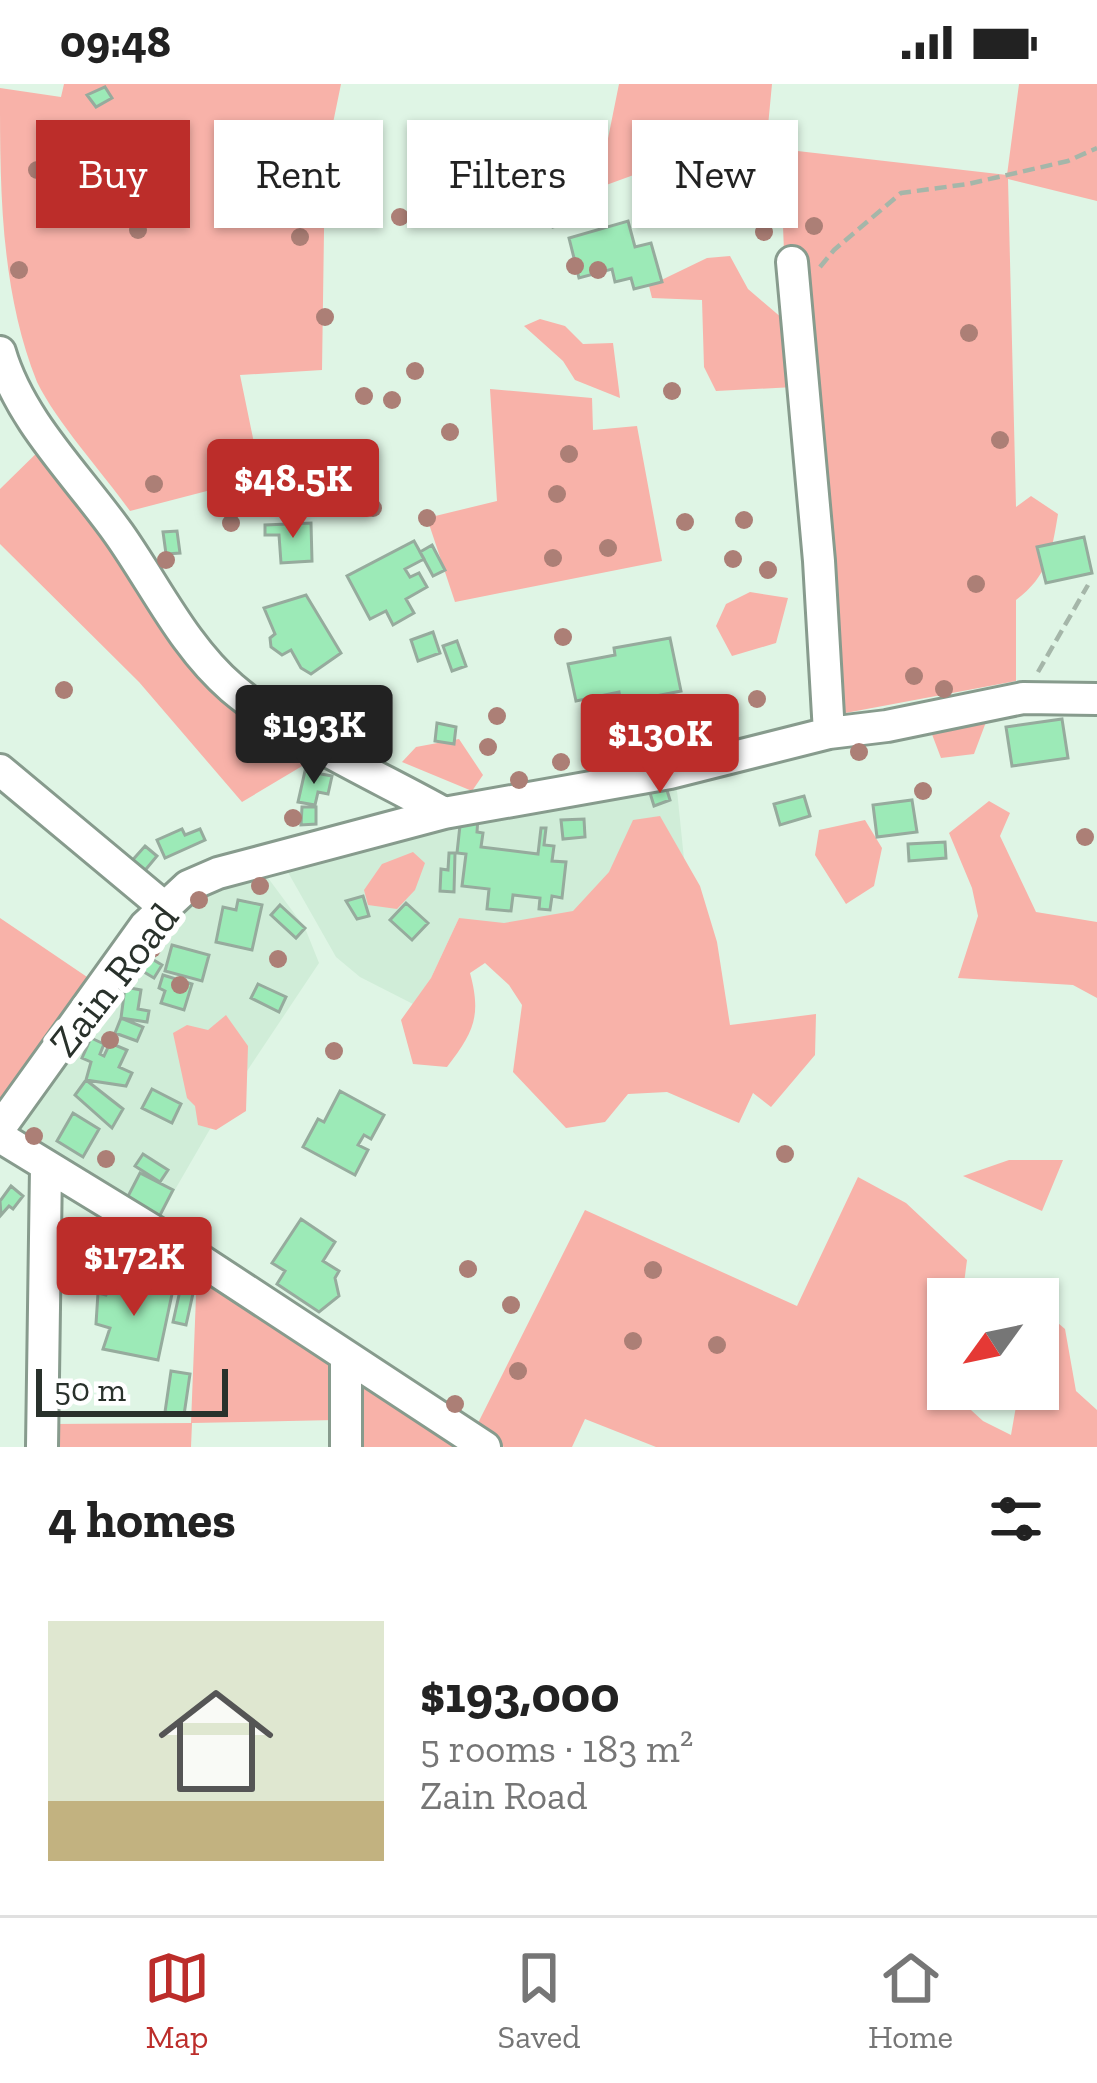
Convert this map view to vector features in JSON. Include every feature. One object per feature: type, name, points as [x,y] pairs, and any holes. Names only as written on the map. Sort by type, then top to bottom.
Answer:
[{"type":"street","points":[[793,273],[829,733]]},
{"type":"street","points":[[2,369],[205,663],[280,722],[444,813]]},
{"type":"street","name":"Zain Road","points":[[0,1128],[163,906],[188,886],[242,864],[444,813],[670,773],[829,733],[1023,698],[1097,699]]},
{"type":"street","points":[[0,770],[163,906]]},
{"type":"street","points":[[0,1138],[185,1250],[484,1447]]},
{"type":"street","points":[[42,1447],[46,1168]]},
{"type":"street","points":[[346,1356],[346,1447]]},
{"type":"path","points":[[793,273],[822,266],[834,250],[902,193],[968,184],[1068,161],[1097,148]]},
{"type":"path","points":[[1023,698],[1088,585]]},
{"type":"shaded area","points":[[64,84],[341,84],[334,120],[214,120],[214,228],[324,228],[322,370],[240,375],[261,477],[130,511],[37,382],[9,274],[0,88],[61,97]]},
{"type":"shaded area","points":[[619,84],[772,84],[769,120],[632,120],[632,176],[608,184],[608,138]]},
{"type":"shaded area","points":[[1019,84],[1097,84],[1097,201],[1008,179],[1016,507],[1031,496],[1058,514],[1047,562],[1016,600],[1016,681],[840,714],[784,252],[783,228],[798,228],[798,151],[1007,175]]},
{"type":"shaded area","points":[[730,256],[748,289],[796,330],[794,387],[716,391],[704,367],[702,300],[652,298],[649,286],[707,258]]},
{"type":"shaded area","points":[[540,319],[565,326],[583,344],[613,343],[620,398],[575,380],[563,361],[524,326]]},
{"type":"shaded area","points":[[490,389],[592,398],[593,430],[637,426],[662,561],[455,602],[427,518],[497,501]]},
{"type":"shaded area","points":[[52,438],[204,666],[329,750],[242,802],[139,682],[0,544],[0,489]]},
{"type":"shaded area","points":[[750,592],[788,598],[776,643],[732,656],[716,626],[726,604]]},
{"type":"shaded area","points":[[992,706],[974,754],[941,758],[925,716]]},
{"type":"shaded area","points":[[459,739],[483,775],[472,791],[402,762],[416,747]]},
{"type":"shaded area","points":[[675,771],[684,859],[562,946],[459,918],[431,978],[413,1004],[360,977],[336,957],[281,860]]},
{"type":"shaded area","points":[[989,801],[1010,813],[1000,836],[1036,912],[1097,922],[1097,998],[1073,985],[958,978],[978,916],[949,833]]},
{"type":"shaded area","points":[[660,816],[700,886],[717,942],[730,1025],[816,1014],[815,1055],[771,1107],[753,1093],[739,1123],[667,1092],[628,1094],[605,1122],[566,1128],[513,1072],[522,1005],[485,963],[470,973],[475,1013],[456,1055],[447,1067],[413,1064],[401,1020],[431,978],[459,918],[504,923],[573,911],[609,872],[633,820]]},
{"type":"shaded area","points":[[865,820],[882,848],[874,886],[846,904],[815,855],[819,830]]},
{"type":"shaded area","points":[[413,852],[425,863],[415,890],[397,909],[368,905],[364,890],[382,864]]},
{"type":"shaded area","points":[[257,863],[305,928],[319,963],[221,1110],[154,1226],[7,1130],[9,1117],[78,1049],[121,966],[190,892]]},
{"type":"shaded area","points":[[0,918],[93,981],[0,1106]]},
{"type":"shaded area","points":[[226,1015],[248,1046],[246,1111],[216,1130],[198,1125],[173,1033],[187,1025],[208,1030]]},
{"type":"shaded area","points":[[1009,1160],[1063,1160],[1042,1211],[963,1176]]},
{"type":"shaded area","points":[[858,1177],[906,1203],[967,1260],[965,1278],[927,1278],[927,1410],[971,1410],[1011,1435],[1015,1410],[1059,1410],[1059,1324],[1065,1329],[1076,1391],[1097,1410],[1097,1447],[656,1447],[585,1419],[572,1447],[504,1447],[475,1429],[585,1210],[797,1306]]},
{"type":"shaded area","points":[[197,1271],[327,1355],[334,1375],[335,1420],[192,1423],[191,1447],[53,1447],[54,1424],[191,1423]]},
{"type":"shaded area","points":[[355,1380],[463,1447],[355,1447]]},
{"type":"building","points":[[105,87],[112,98],[96,107],[87,95]]},
{"type":"building","points":[[628,221],[635,247],[651,243],[662,282],[634,289],[631,278],[615,282],[612,269],[579,278],[569,238]]},
{"type":"building","points":[[311,523],[312,561],[281,563],[279,535],[265,535],[265,525]]},
{"type":"building","points":[[177,531],[180,553],[166,554],[163,532]]},
{"type":"building","points":[[1084,537],[1092,573],[1046,583],[1037,547]]},
{"type":"building","points":[[414,541],[424,559],[405,569],[410,577],[419,573],[427,587],[406,599],[414,613],[393,625],[386,611],[370,619],[347,576]]},
{"type":"building","points":[[432,545],[445,570],[433,576],[420,552]]},
{"type":"building","points":[[306,595],[341,653],[311,674],[301,668],[291,650],[282,655],[271,647],[270,638],[275,634],[264,608]]},
{"type":"building","points":[[433,632],[440,653],[418,661],[411,640]]},
{"type":"building","points":[[670,638],[681,691],[621,703],[619,692],[576,701],[568,664],[615,655],[614,648]]},
{"type":"building","points":[[457,641],[466,666],[452,671],[443,646]]},
{"type":"building","points":[[1062,719],[1068,758],[1012,766],[1006,727]]},
{"type":"building","points":[[437,723],[456,727],[454,744],[435,741]]},
{"type":"building","points":[[305,771],[332,776],[328,794],[318,792],[315,805],[298,802]]},
{"type":"building","points":[[666,787],[670,800],[654,806],[650,793]]},
{"type":"building","points":[[804,796],[810,816],[780,825],[774,804]]},
{"type":"building","points":[[912,800],[917,832],[877,837],[873,805]]},
{"type":"building","points":[[302,807],[316,807],[316,824],[301,825]]},
{"type":"building","points":[[461,816],[478,818],[481,847],[538,854],[541,828],[546,828],[544,845],[554,846],[552,861],[566,862],[562,898],[552,896],[550,910],[539,909],[540,898],[513,895],[511,911],[487,909],[489,889],[462,886],[466,854],[457,853]]},
{"type":"building","points":[[584,819],[585,837],[563,839],[561,820]]},
{"type":"building","points":[[182,829],[185,835],[200,829],[205,840],[165,858],[157,840]]},
{"type":"building","points":[[945,842],[946,858],[909,861],[908,844]]},
{"type":"building","points":[[145,846],[157,856],[142,874],[130,863]]},
{"type":"building","points":[[449,853],[455,853],[454,892],[440,891],[441,869],[448,870]]},
{"type":"building","points":[[363,896],[369,916],[357,919],[346,901]]},
{"type":"building","points":[[238,900],[262,905],[252,950],[216,942],[223,907],[236,910]]},
{"type":"building","points":[[406,903],[428,923],[412,940],[390,920]]},
{"type":"building","points":[[280,905],[305,928],[296,938],[271,915]]},
{"type":"building","points":[[172,945],[209,955],[202,981],[165,971]]},
{"type":"building","points":[[137,950],[162,965],[154,978],[129,963]]},
{"type":"building","points":[[163,975],[192,984],[184,1010],[161,1003]]},
{"type":"building","points":[[258,984],[286,997],[279,1012],[251,998]]},
{"type":"building","points":[[125,987],[141,990],[138,1009],[149,1011],[147,1022],[121,1018]]},
{"type":"building","points":[[121,1018],[143,1027],[137,1041],[115,1033]]},
{"type":"building","points":[[91,1038],[104,1044],[100,1054],[104,1056],[110,1043],[127,1050],[119,1067],[132,1073],[126,1086],[86,1080],[91,1062],[82,1058]]},
{"type":"building","points":[[86,1080],[123,1109],[112,1128],[75,1095]]},
{"type":"building","points":[[152,1089],[181,1104],[172,1123],[142,1108]]},
{"type":"building","points":[[340,1091],[384,1115],[371,1139],[364,1135],[358,1145],[368,1150],[355,1175],[303,1147],[318,1119],[324,1122]]},
{"type":"building","points":[[73,1113],[99,1129],[83,1157],[57,1141]]},
{"type":"building","points":[[143,1154],[168,1170],[160,1182],[135,1166]]},
{"type":"building","points":[[140,1173],[173,1190],[157,1221],[124,1204]]},
{"type":"building","points":[[11,1186],[23,1196],[1,1215],[0,1201]]},
{"type":"building","points":[[301,1219],[335,1242],[323,1261],[339,1271],[335,1278],[339,1296],[319,1312],[277,1284],[285,1271],[272,1263]]},
{"type":"building","points":[[83,1225],[100,1236],[87,1258],[69,1250]]},
{"type":"building","points":[[102,1237],[131,1253],[123,1274],[92,1260]]},
{"type":"building","points":[[135,1254],[147,1259],[140,1276],[129,1271]]},
{"type":"building","points":[[114,1279],[172,1294],[158,1360],[103,1349],[110,1328],[96,1324],[98,1293],[106,1295]]},
{"type":"building","points":[[181,1286],[194,1289],[186,1325],[173,1322]]},
{"type":"building","points":[[171,1371],[190,1374],[184,1415],[165,1412]]}]
